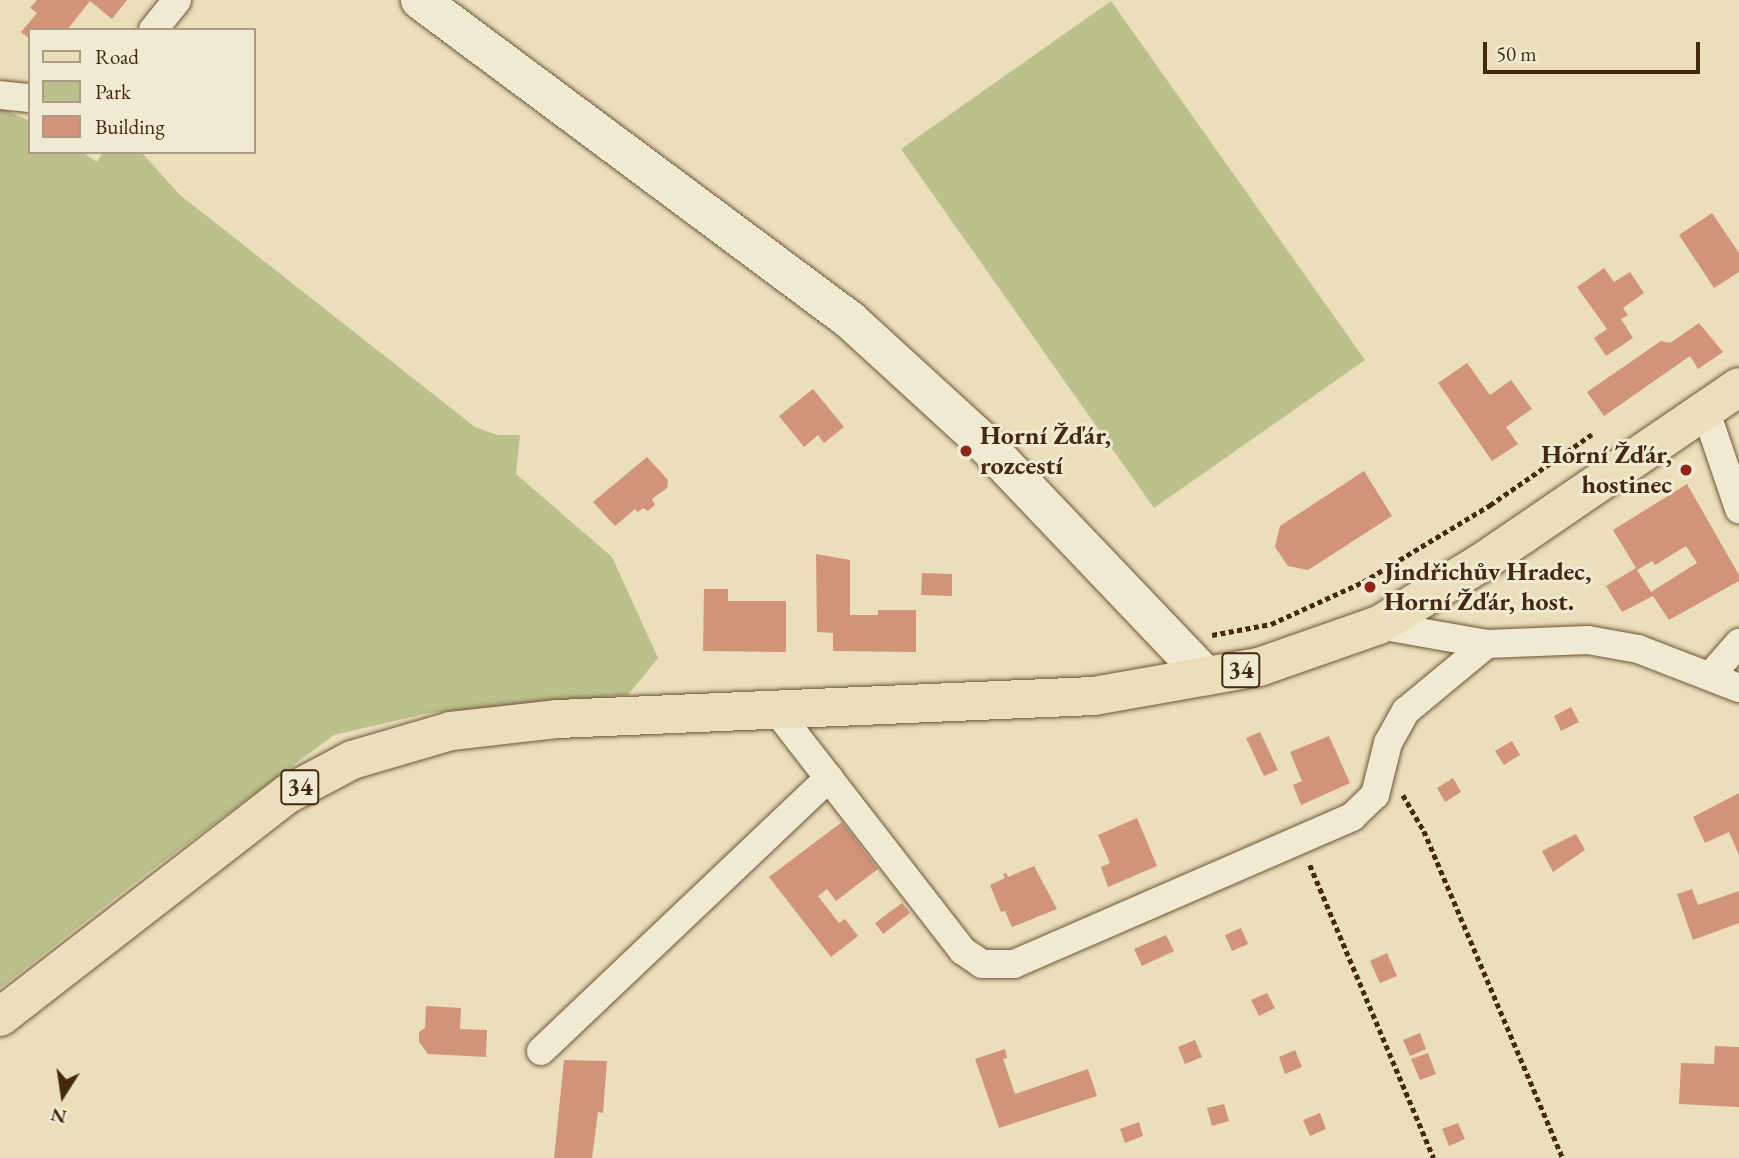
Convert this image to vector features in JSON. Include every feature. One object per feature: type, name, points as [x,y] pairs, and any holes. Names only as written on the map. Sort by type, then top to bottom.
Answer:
[{"type":"main road","name":"34","points":[[0,1017],[288,794],[352,760],[451,730],[558,719],[1094,696],[1259,667],[1379,625],[1481,563],[1739,387]]},
{"type":"street","points":[[155,28],[177,0]]},
{"type":"street","points":[[420,0],[850,320],[981,440],[1206,676]]},
{"type":"street","points":[[0,95],[28,98]]},
{"type":"street","points":[[1705,409],[1739,509]]},
{"type":"street","points":[[1379,625],[1487,644],[1548,639],[1588,640],[1638,649],[1739,688]]},
{"type":"street","points":[[1711,675],[1739,643]]},
{"type":"street","points":[[776,710],[963,951],[982,964],[1014,964],[1352,817],[1375,795],[1388,743],[1406,711],[1487,644]]},
{"type":"street","points":[[541,1052],[830,778]]},
{"type":"path","points":[[1206,636],[1271,624],[1363,582],[1490,506],[1592,434]]},
{"type":"path","points":[[1384,761],[1424,831],[1563,1158]]},
{"type":"path","points":[[1299,839],[1434,1158]]},
{"type":"green space","points":[[1111,1],[1365,360],[1154,508],[901,149]]},
{"type":"green space","points":[[0,108],[28,120],[28,154],[85,154],[97,162],[102,154],[143,154],[180,195],[475,427],[497,435],[520,435],[516,474],[612,557],[658,658],[628,695],[429,713],[334,735],[146,874],[0,988]]},
{"type":"building","points":[[37,0],[127,0],[112,19],[90,1],[69,28],[28,28],[28,37],[21,32],[37,13],[30,8]]},
{"type":"building","points":[[1712,213],[1739,253],[1739,272],[1714,288],[1679,235]]},
{"type":"building","points":[[1604,268],[1614,282],[1630,272],[1644,293],[1623,308],[1628,315],[1621,319],[1633,338],[1606,356],[1594,338],[1607,329],[1577,287]]},
{"type":"building","points":[[1699,323],[1723,352],[1698,369],[1690,356],[1604,416],[1587,392],[1661,341],[1670,343]]},
{"type":"building","points":[[1467,363],[1490,395],[1511,380],[1532,409],[1506,427],[1518,444],[1492,461],[1438,383]]},
{"type":"building","points":[[813,389],[844,427],[824,443],[818,435],[804,447],[779,416]]},
{"type":"building","points":[[647,457],[668,480],[667,488],[652,499],[655,505],[648,511],[643,508],[638,512],[635,509],[615,526],[593,502]]},
{"type":"building","points":[[1364,471],[1392,516],[1308,570],[1288,566],[1275,547],[1280,526]]},
{"type":"building","points":[[1687,484],[1739,575],[1739,581],[1669,620],[1653,596],[1622,612],[1606,586],[1636,568],[1613,530]],"holes":[[[1686,546],[1697,563],[1651,592],[1637,570],[1652,561],[1655,565]]]},
{"type":"building","points":[[816,554],[850,560],[850,615],[878,615],[878,610],[916,610],[916,652],[833,651],[833,633],[817,632]]},
{"type":"building","points":[[922,573],[952,574],[952,596],[921,595]]},
{"type":"building","points":[[704,589],[728,589],[728,601],[786,601],[786,652],[703,651]]},
{"type":"building","points":[[1571,707],[1579,722],[1561,731],[1554,716]]},
{"type":"building","points":[[1260,732],[1278,770],[1264,776],[1246,738]]},
{"type":"building","points":[[1329,736],[1350,783],[1301,805],[1293,785],[1302,781],[1290,752]]},
{"type":"building","points":[[1512,741],[1520,755],[1504,765],[1495,751]]},
{"type":"building","points":[[1453,778],[1461,792],[1445,802],[1437,788]]},
{"type":"building","points":[[1739,793],[1739,855],[1729,832],[1705,843],[1693,817]]},
{"type":"building","points":[[1137,818],[1157,866],[1108,887],[1101,867],[1110,863],[1098,835]]},
{"type":"building","points":[[842,822],[878,869],[836,901],[827,889],[818,896],[839,923],[845,919],[858,936],[831,957],[769,877]]},
{"type":"building","points":[[1576,834],[1585,850],[1553,872],[1542,851]]},
{"type":"building","points":[[1034,866],[1057,909],[1012,927],[1005,911],[1001,912],[990,885],[1005,878],[1003,874],[1006,873],[1008,877]]},
{"type":"building","points":[[1692,889],[1698,905],[1739,891],[1739,923],[1693,940],[1677,894]]},
{"type":"building","points":[[902,903],[910,913],[883,934],[875,923]]},
{"type":"building","points":[[1241,928],[1248,944],[1232,951],[1225,935]]},
{"type":"building","points":[[1166,935],[1174,951],[1142,966],[1134,949]]},
{"type":"building","points":[[1387,953],[1397,976],[1380,983],[1370,961]]},
{"type":"building","points":[[1267,993],[1275,1008],[1259,1016],[1251,1000]]},
{"type":"building","points":[[426,1006],[461,1008],[460,1029],[487,1030],[486,1057],[428,1054],[419,1042],[419,1032],[425,1028]]},
{"type":"building","points":[[1420,1033],[1426,1049],[1410,1056],[1403,1040]]},
{"type":"building","points":[[1195,1040],[1202,1057],[1185,1064],[1178,1047]]},
{"type":"building","points":[[1715,1046],[1739,1047],[1739,1107],[1679,1104],[1681,1063],[1714,1064]]},
{"type":"building","points":[[1005,1049],[1007,1058],[1003,1059],[1015,1094],[1088,1069],[1097,1096],[999,1128],[975,1059]]},
{"type":"building","points":[[1295,1050],[1302,1067],[1285,1074],[1279,1057]]},
{"type":"building","points":[[1428,1053],[1436,1074],[1420,1080],[1411,1059]]},
{"type":"building","points":[[564,1060],[607,1061],[603,1113],[598,1112],[592,1158],[554,1158]]},
{"type":"building","points":[[1224,1104],[1229,1121],[1212,1126],[1207,1108]]},
{"type":"building","points":[[1320,1113],[1326,1129],[1310,1136],[1303,1120]]},
{"type":"building","points":[[1139,1122],[1143,1136],[1125,1143],[1120,1129]]},
{"type":"building","points":[[1458,1123],[1465,1139],[1449,1146],[1442,1129]]},
{"type":"place","name":"Horní Žďár, rozcestí","points":[[966,451]]},
{"type":"place","name":"Horní Žďár, hostinec","points":[[1686,470]]},
{"type":"place","name":"Jindřichův Hradec, Horní Žďár, host.","points":[[1370,587]]}]
